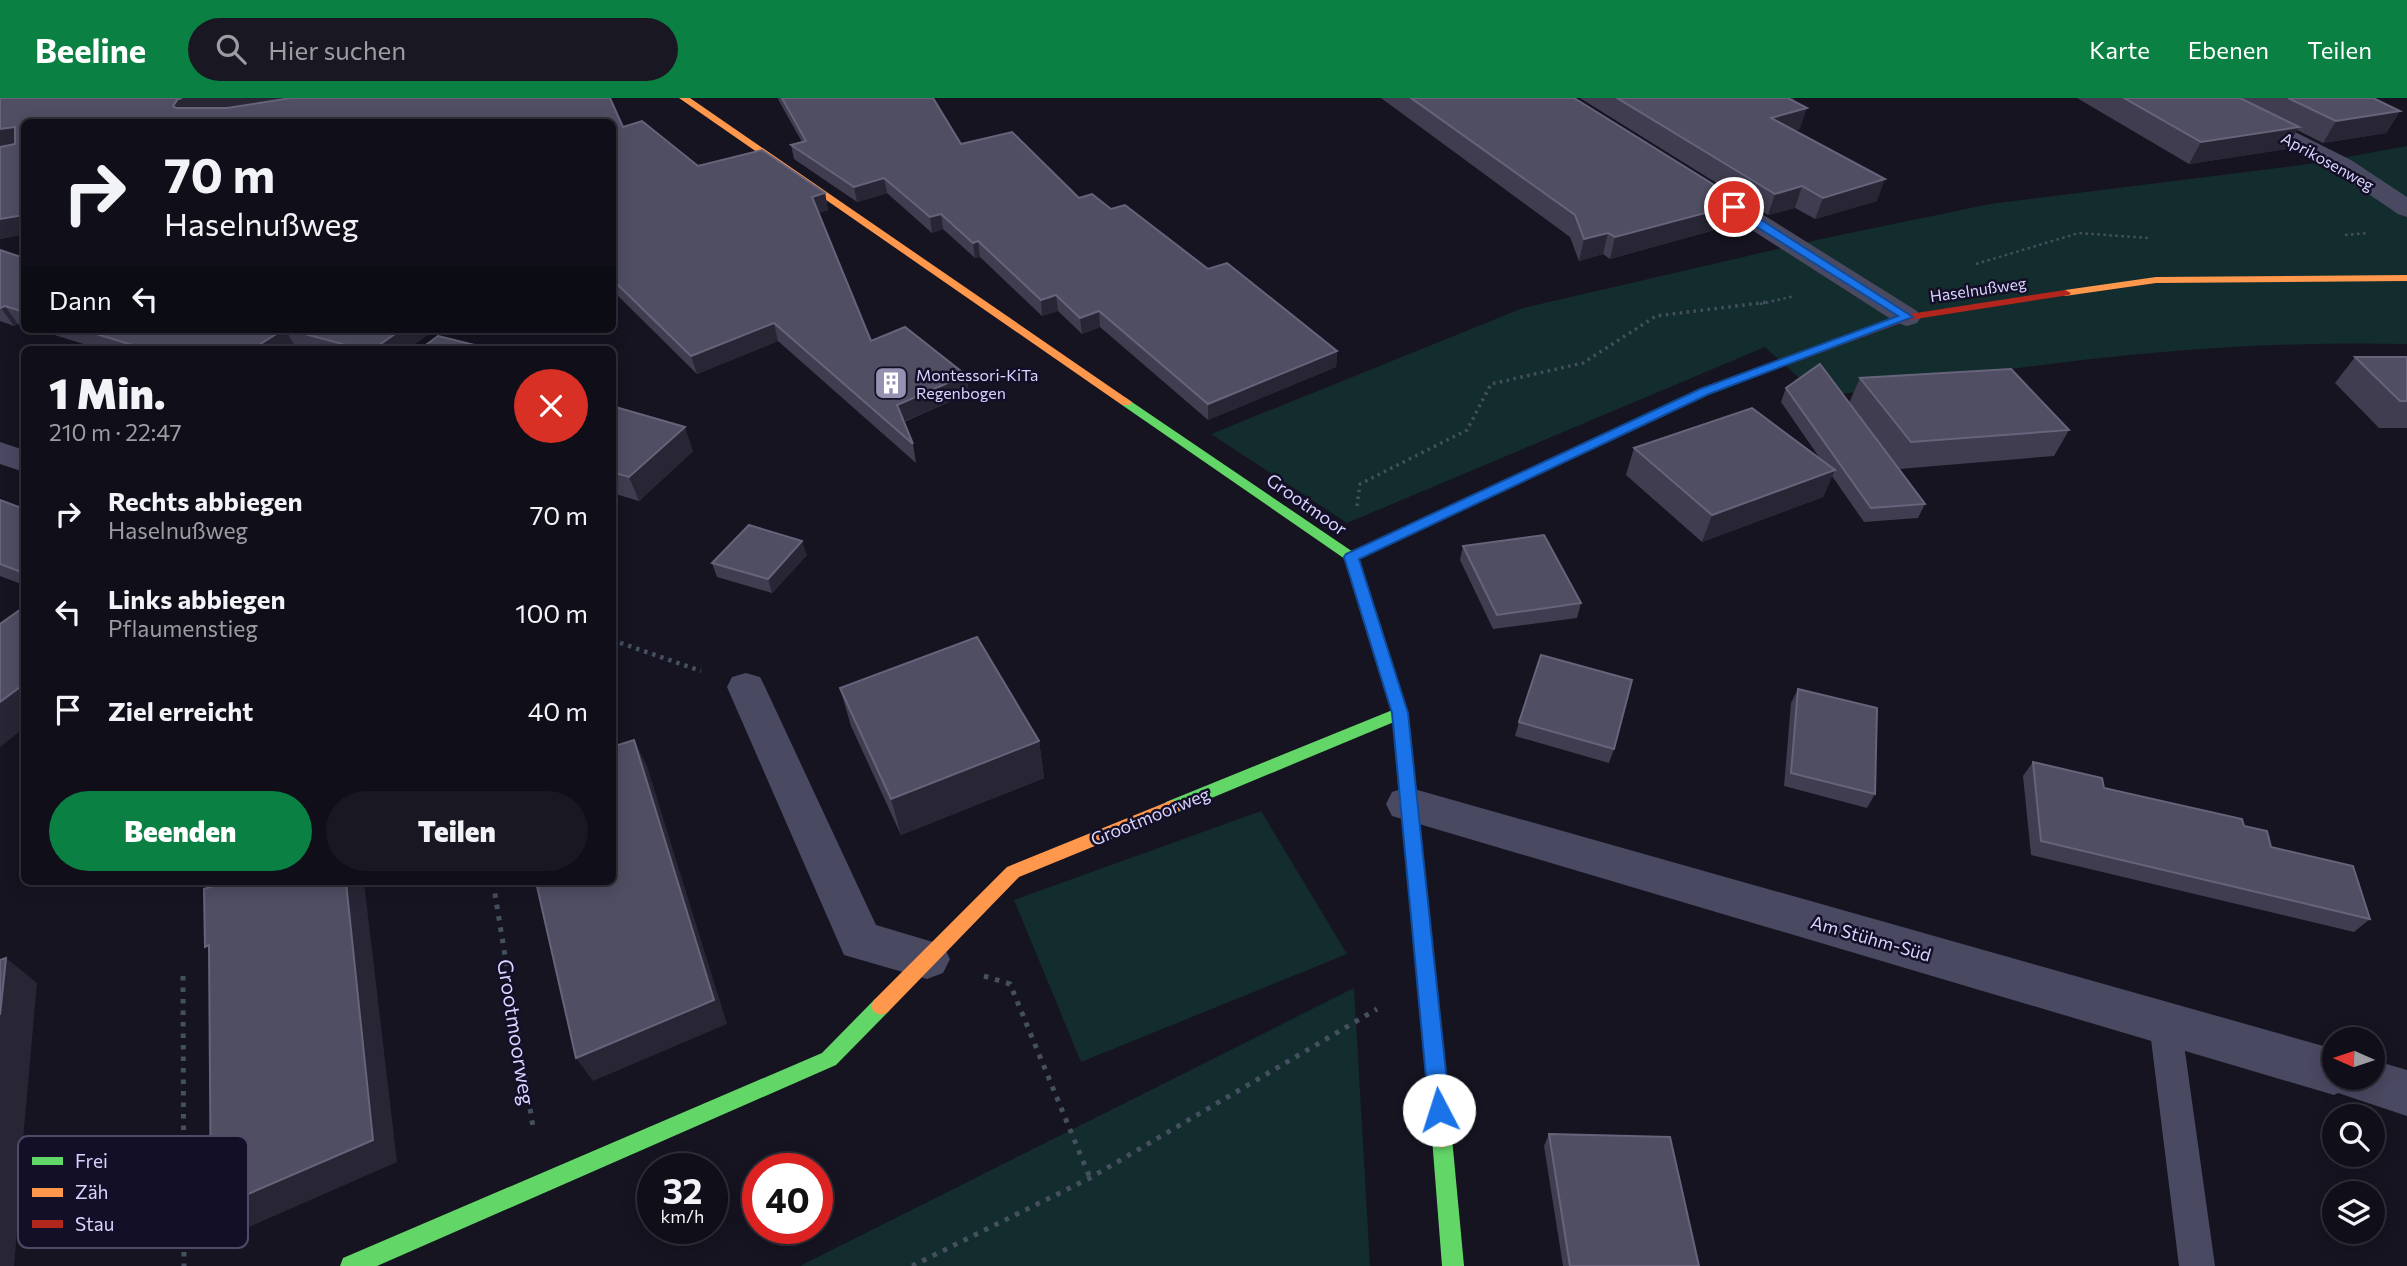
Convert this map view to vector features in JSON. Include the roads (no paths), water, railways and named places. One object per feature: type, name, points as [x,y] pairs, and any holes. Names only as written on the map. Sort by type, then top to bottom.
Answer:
[{"type":"street","name":"Grootmoor","points":[[684,98],[1351,557],[1400,713],[1407,804],[1428,979],[1453,1266]]},
{"type":"street","name":"Aprikosenweg","points":[[2210,98],[2342,165],[2407,208]]},
{"type":"street","points":[[1675,170],[1907,317]]},
{"type":"street","name":"Haselnußweg","points":[[1351,557],[1705,391],[1907,317],[2156,280],[2407,278]]},
{"type":"street","points":[[0,452],[21,461]]},
{"type":"street","points":[[746,687],[860,941],[927,959]]},
{"type":"street","name":"Grootmoorweg","points":[[351,1266],[828,1059],[1013,872],[1400,713]]},
{"type":"street","name":"Am Stühm-Süd","points":[[1407,804],[2322,1069]]},
{"type":"street","points":[[2385,1087],[2407,1093]]},
{"type":"lane","points":[[2165,1023],[2197,1266]]},
{"type":"place","name":"Montessori-KiTa Regenbogen","points":[[891,383]]}]
